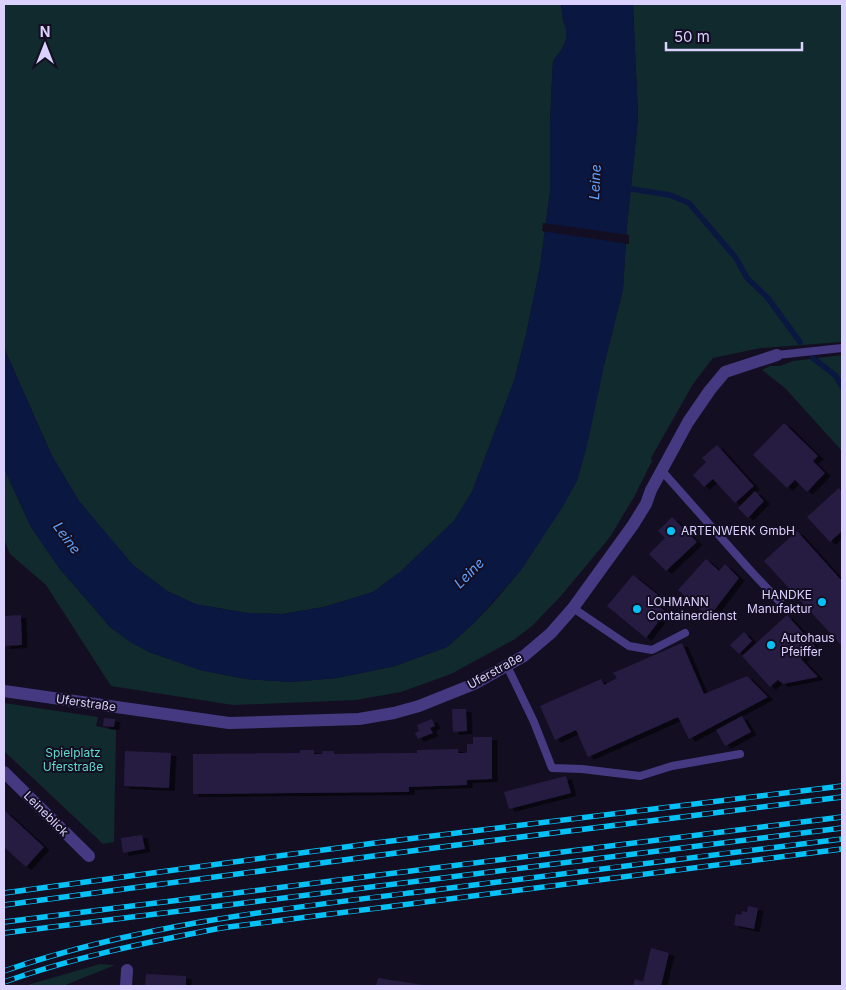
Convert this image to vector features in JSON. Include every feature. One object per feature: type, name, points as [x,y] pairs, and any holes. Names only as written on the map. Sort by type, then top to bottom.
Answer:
[{"type":"street","name":"Uferstraße","points":[[4,691],[229,723],[359,719],[394,713],[419,706],[474,684],[524,656],[551,633],[573,608],[633,526],[688,422],[725,372],[777,355]]},
{"type":"street","name":"Leineblick","points":[[4,772],[88,856]]},
{"type":"street","points":[[126,986],[127,970]]},
{"type":"lane","name":"Uferstraße","points":[[777,355],[842,348]]},
{"type":"lane","points":[[662,470],[780,602]]},
{"type":"lane","points":[[573,608],[629,646],[652,650],[685,633]]},
{"type":"lane","points":[[507,666],[534,722],[552,768],[582,769],[640,776],[672,766],[740,754]]},
{"type":"green space","points":[[4,4],[561,4],[566,39],[562,49],[553,61],[550,122],[550,192],[540,267],[514,381],[472,492],[454,521],[400,572],[373,592],[324,607],[282,614],[247,613],[195,604],[167,591],[134,566],[79,501],[52,456],[4,348]]},
{"type":"green space","points":[[633,4],[842,4],[842,342],[761,348],[713,358],[693,384],[651,458],[652,461],[634,497],[610,537],[560,597],[532,626],[515,639],[451,674],[401,692],[356,700],[233,705],[111,686],[46,585],[10,554],[4,539],[4,468],[31,527],[60,569],[111,628],[149,652],[200,670],[246,679],[291,682],[337,678],[395,666],[447,647],[473,624],[520,571],[540,541],[605,361],[623,289],[627,226],[638,118]]},
{"type":"green space","points":[[842,355],[842,451],[785,388],[762,370],[770,366],[780,366],[793,361]]},
{"type":"green space","name":"Spielplatz Uferstraße","points":[[4,703],[98,717],[96,726],[116,730],[114,842],[103,844],[4,751]]},
{"type":"green space","points":[[100,964],[115,965],[63,986],[24,986]]},
{"type":"water","name":"Leine","points":[[561,4],[633,4],[638,118],[627,226],[623,289],[587,446],[577,481],[562,508],[520,571],[473,624],[447,647],[395,666],[337,678],[291,682],[246,679],[200,670],[149,652],[130,642],[111,628],[60,569],[31,527],[4,468],[4,348],[52,456],[79,501],[134,566],[167,591],[195,604],[247,613],[282,614],[324,607],[373,592],[400,572],[454,521],[472,492],[514,381],[540,267],[550,192],[550,122],[553,61],[562,49],[566,39]]},
{"type":"pier","points":[[543,223],[629,235],[629,244],[542,231]]},
{"type":"building","points":[[784,423],[818,456],[813,461],[825,473],[807,492],[795,480],[787,488],[753,455]]},
{"type":"building","points":[[717,445],[754,486],[735,503],[713,479],[704,487],[693,475],[706,462],[702,458]]},
{"type":"building","points":[[839,488],[842,492],[842,533],[830,542],[807,517]]},
{"type":"building","points":[[755,491],[764,501],[748,518],[738,508]]},
{"type":"building","points":[[672,517],[697,542],[666,571],[649,554],[665,538],[658,531]]},
{"type":"building","name":"HANDKE Manufaktur","points":[[797,531],[842,581],[842,646],[764,561]]},
{"type":"building","points":[[706,559],[719,571],[725,564],[739,578],[709,617],[678,590]]},
{"type":"building","name":"LOHMANN Containerdienst","points":[[633,575],[658,595],[653,601],[666,612],[646,638],[607,606]]},
{"type":"building","points":[[21,615],[22,645],[4,646],[4,616]]},
{"type":"building","points":[[787,615],[815,646],[801,659],[818,677],[783,684],[778,680],[770,687],[742,656]]},
{"type":"building","points":[[744,632],[752,641],[739,654],[730,645]]},
{"type":"building","points":[[682,643],[704,694],[747,676],[768,697],[689,739],[678,717],[588,757],[576,730],[555,740],[540,706],[601,679],[604,685],[617,678],[613,673]]},
{"type":"building","points":[[452,709],[466,709],[467,731],[453,732]]},
{"type":"building","points":[[742,716],[751,732],[725,746],[716,730]]},
{"type":"building","points":[[104,718],[115,719],[114,727],[103,726]]},
{"type":"building","points":[[432,719],[435,726],[430,728],[433,733],[418,739],[415,733],[419,731],[417,725]]},
{"type":"building","points":[[473,737],[492,737],[492,779],[467,780],[467,785],[409,787],[409,792],[193,794],[193,754],[300,753],[300,750],[314,750],[314,754],[323,754],[322,751],[334,751],[334,754],[417,753],[417,750],[458,749],[458,753],[467,753],[467,744],[473,744]]},
{"type":"building","points":[[125,751],[171,753],[169,788],[124,786]]},
{"type":"building","points":[[566,776],[571,793],[509,809],[504,792]]},
{"type":"building","points":[[5,811],[44,847],[26,867],[4,847]]},
{"type":"building","points":[[142,835],[145,849],[123,853],[121,838]]},
{"type":"building","points":[[748,906],[758,908],[754,929],[734,925],[736,914],[741,915],[742,911],[747,912]]},
{"type":"building","points":[[651,948],[669,953],[661,986],[633,986],[635,979],[643,982]]},
{"type":"building","points":[[146,974],[186,976],[186,986],[145,986]]},
{"type":"building","points":[[378,978],[423,985],[423,986],[376,986]]},
{"type":"waterway","points":[[625,188],[670,195],[689,203],[736,258],[747,278],[767,297],[800,342]]},
{"type":"waterway","points":[[813,358],[836,376],[842,387]]},
{"type":"railway","points":[[4,893],[375,843],[842,786]]},
{"type":"railway","points":[[4,905],[449,846],[842,797]]},
{"type":"railway","points":[[4,922],[842,817]]},
{"type":"railway","points":[[4,933],[842,828]]},
{"type":"railway","points":[[4,971],[55,955],[157,930],[261,912],[842,839]]},
{"type":"railway","points":[[4,982],[85,958],[221,928],[842,849]]},
{"type":"place","name":"ARTENWERK GmbH","points":[[671,531]]},
{"type":"place","name":"HANDKE Manufaktur","points":[[822,602]]},
{"type":"place","name":"LOHMANN Containerdienst","points":[[637,609]]},
{"type":"place","name":"Autohaus Pfeiffer","points":[[771,645]]}]
